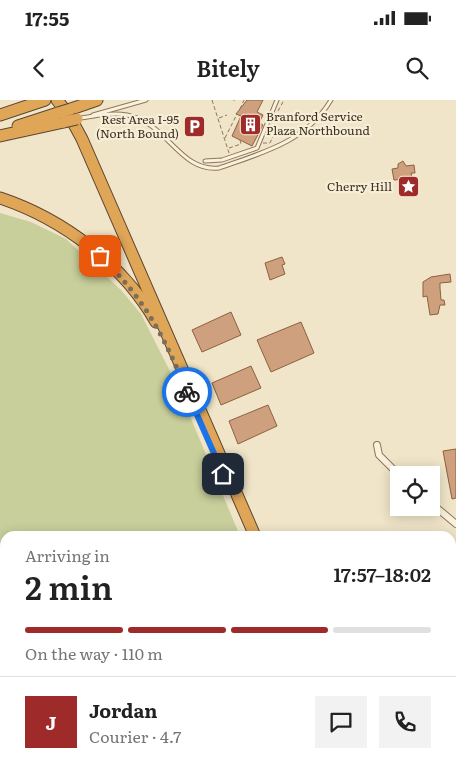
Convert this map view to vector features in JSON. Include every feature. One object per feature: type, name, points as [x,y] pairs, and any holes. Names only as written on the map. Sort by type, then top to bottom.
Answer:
[{"type":"highway","points":[[0,109],[25,100]]},
{"type":"highway","points":[[0,115],[45,100]]},
{"type":"highway","points":[[57,100],[69,115],[82,139],[253,531]]},
{"type":"highway","points":[[61,118],[71,109],[96,100]]},
{"type":"highway","points":[[0,134],[61,118],[77,119]]},
{"type":"highway","points":[[0,198],[41,216],[82,241],[119,274],[145,306],[171,353],[248,531]]},
{"type":"street","points":[[377,445],[380,455],[390,466]]},
{"type":"street","points":[[440,511],[456,524]]},
{"type":"lane","points":[[77,119],[146,100]]},
{"type":"lane","points":[[206,161],[218,161],[257,148],[277,100]]},
{"type":"lane","points":[[77,119],[109,114],[134,117],[146,122],[162,134],[195,166],[207,169],[219,168],[284,144],[312,125],[331,100]]},
{"type":"path","points":[[212,100],[230,153]]},
{"type":"path","points":[[240,109],[244,100]]},
{"type":"path","points":[[278,111],[284,100]]},
{"type":"path","points":[[225,139],[237,114]]},
{"type":"path","points":[[218,118],[227,115]]},
{"type":"path","points":[[260,142],[270,143],[274,134]]},
{"type":"path","points":[[228,148],[242,144],[240,140]]},
{"type":"green space","points":[[0,213],[31,222],[66,239],[121,290],[141,314],[177,385],[238,531],[0,531]]},
{"type":"building","name":"Branford Service Plaza Northbound","points":[[247,100],[263,100],[257,112],[263,115],[259,123],[263,125],[252,146],[232,136],[241,116],[236,114]]},
{"type":"building","points":[[403,161],[406,166],[414,165],[415,173],[411,173],[412,177],[408,179],[394,180],[392,169],[398,168],[398,164]]},
{"type":"building","points":[[282,257],[285,264],[282,265],[285,274],[270,280],[265,263]]},
{"type":"building","points":[[450,274],[451,282],[440,283],[441,300],[444,300],[445,305],[440,305],[438,314],[430,315],[427,296],[423,297],[423,282],[431,277]]},
{"type":"building","points":[[231,312],[241,335],[202,352],[192,330]]},
{"type":"building","points":[[301,322],[314,353],[271,372],[257,340]]},
{"type":"building","points":[[251,366],[261,388],[221,405],[212,383]]},
{"type":"building","points":[[268,405],[277,426],[238,444],[229,421]]},
{"type":"building","points":[[456,449],[456,498],[452,499],[443,451]]},
{"type":"way so far","points":[[100,256],[126,282],[150,313],[163,336],[187,392]]},
{"type":"place","name":"Branford Service Plaza Northbound","points":[[250,124]]},
{"type":"place","name":"Rest Area I-95 (North Bound)","points":[[195,127]]},
{"type":"place","name":"Cherry Hill","points":[[408,187]]},
{"type":"route","points":[[187,392],[223,474]]}]
